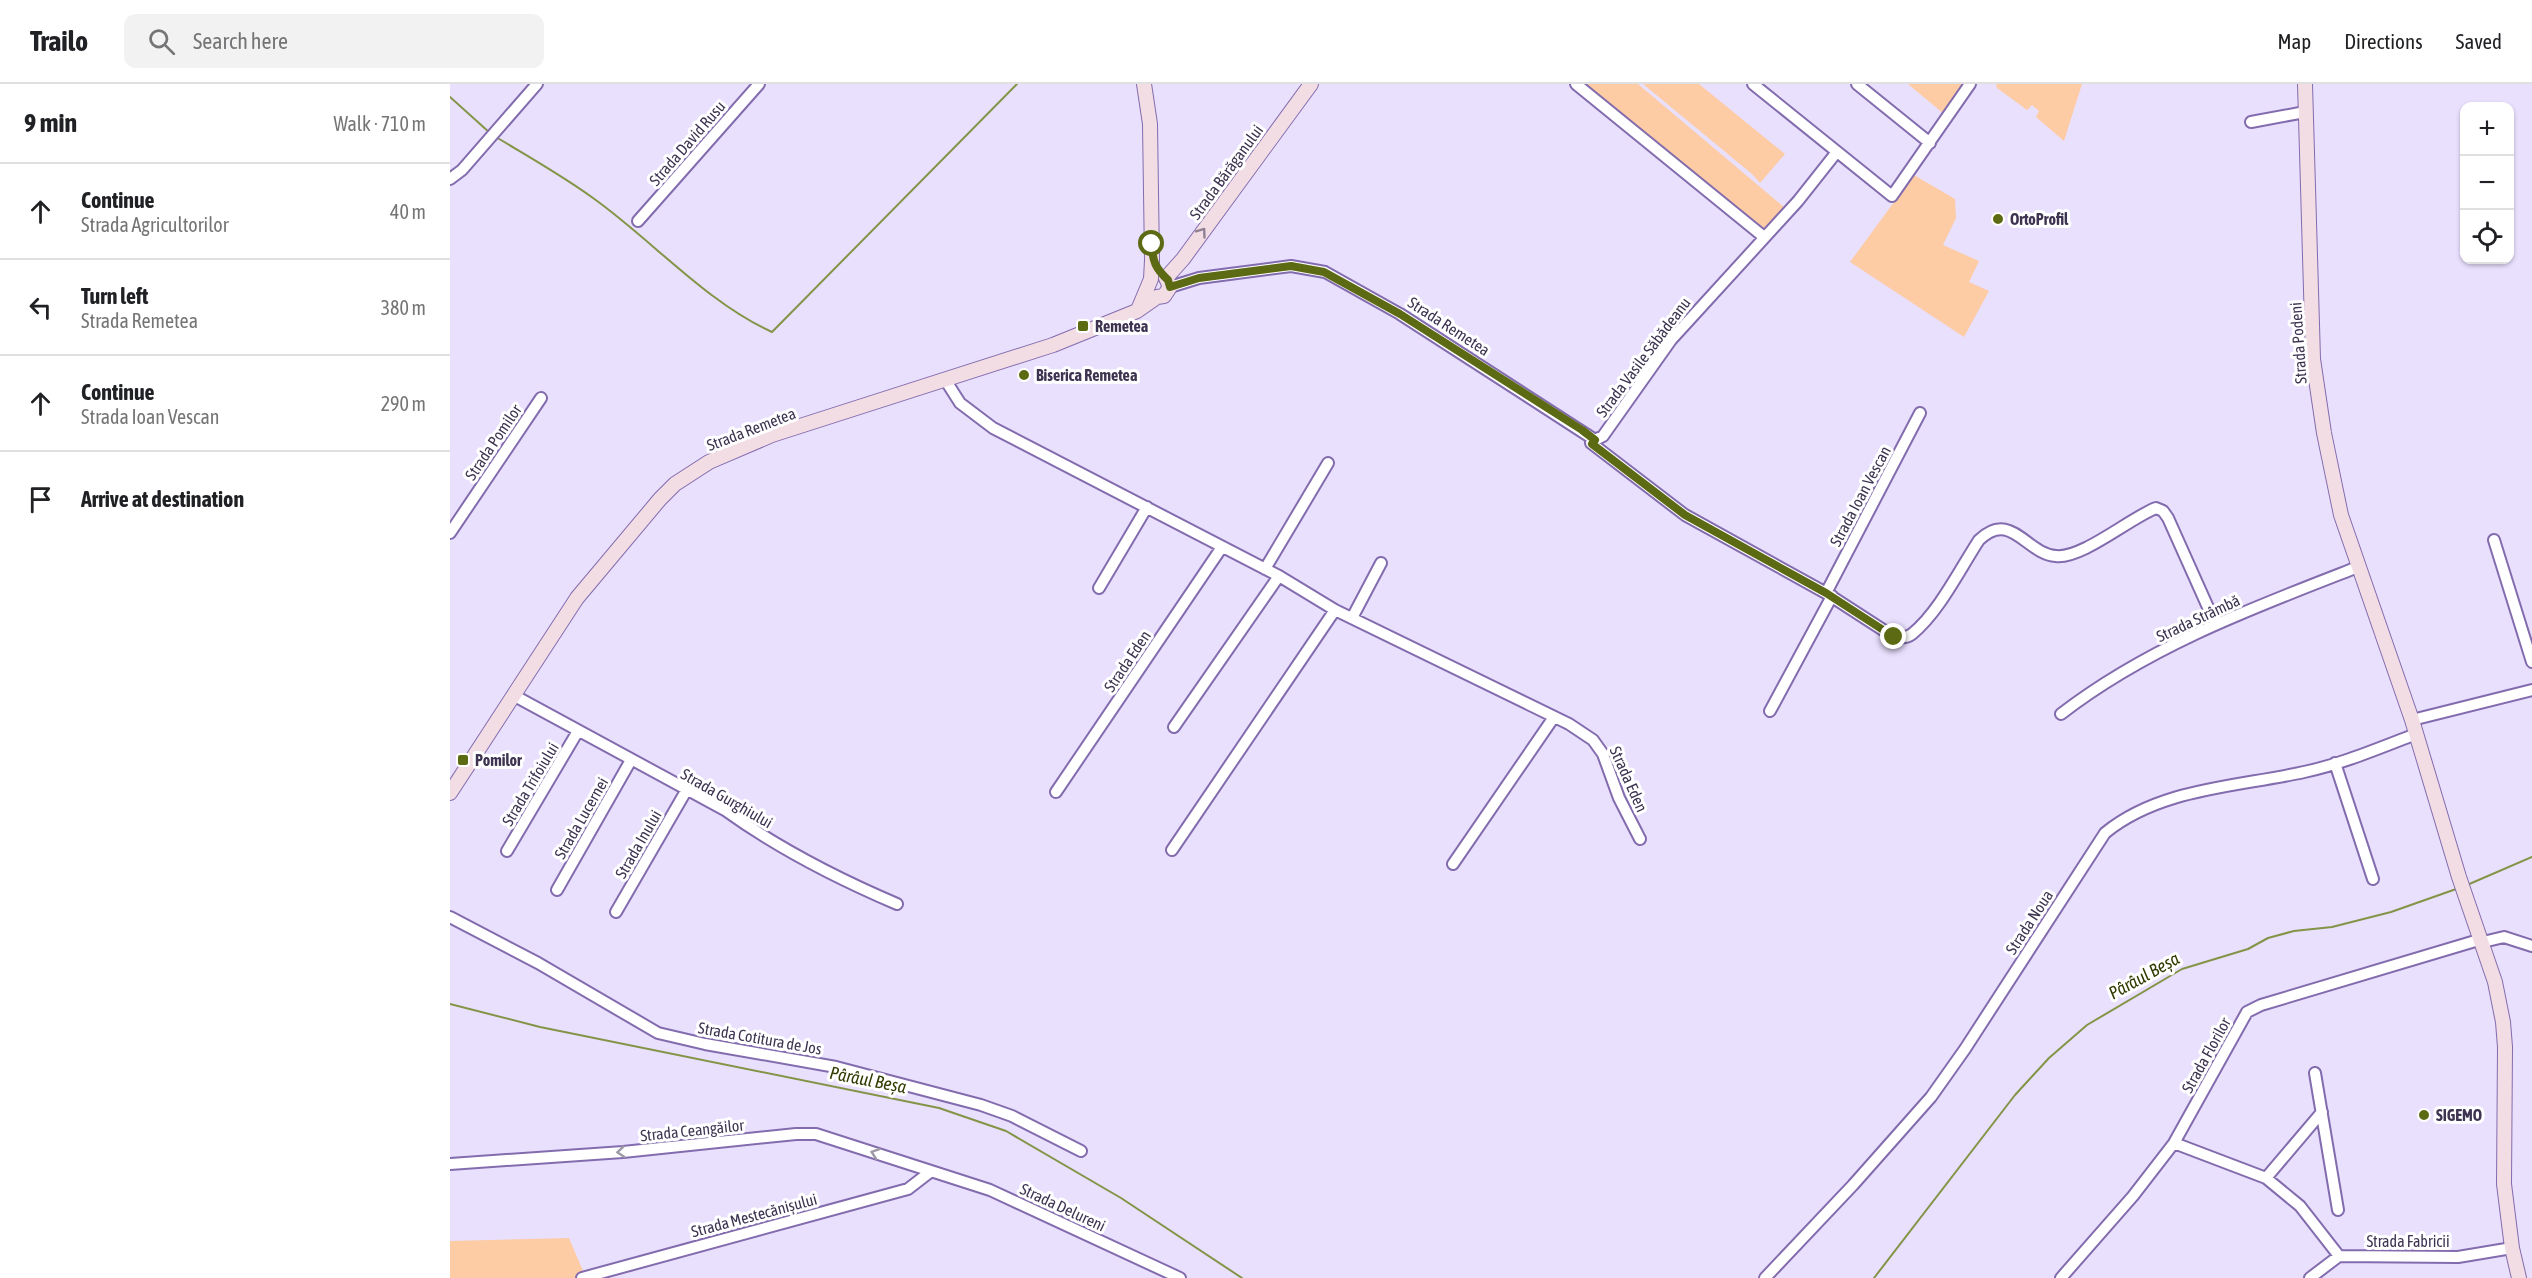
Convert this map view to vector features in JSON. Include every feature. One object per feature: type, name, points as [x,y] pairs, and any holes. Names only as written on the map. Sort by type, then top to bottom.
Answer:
[{"type":"street","points":[[450,179],[462,170],[537,84]]},
{"type":"street","points":[[1144,84],[1149,105],[1151,148],[1152,260],[1159,284]]},
{"type":"street","name":"Strada Bărăganului","points":[[1159,284],[1183,259],[1311,84]]},
{"type":"street","points":[[1576,84],[1764,237]]},
{"type":"street","points":[[1753,84],[1892,196],[1970,84]]},
{"type":"street","points":[[1857,84],[1930,143]]},
{"type":"street","name":"Strada Podeni","points":[[2304,84],[2313,359],[2324,433],[2340,515],[2412,720],[2458,878],[2482,940],[2495,982],[2503,1022],[2506,1093],[2504,1184],[2512,1248],[2519,1278]]},
{"type":"street","name":"Strada David Rusu","points":[[638,221],[756,85]]},
{"type":"street","points":[[2251,122],[2305,112]]},
{"type":"street","name":"Strada Vasile Săbădeanu","points":[[1595,440],[1603,436],[1671,340],[1803,196],[1836,153]]},
{"type":"street","name":"Strada Remetea","points":[[450,793],[577,598],[660,499],[692,472],[745,445],[772,435],[1053,345],[1137,311],[1159,284],[1291,266],[1324,272],[1400,314],[1595,440]]},
{"type":"street","name":"Strada Eden","points":[[946,381],[960,403],[993,428],[1279,576],[1335,610],[1472,679],[1554,717],[1593,740],[1604,754],[1619,798],[1640,839]]},
{"type":"street","name":"Strada Pomilor","points":[[450,533],[541,398]]},
{"type":"street","name":"Strada Ioan Vescan","points":[[1770,711],[1920,413]]},
{"type":"street","points":[[1595,440],[1592,444],[1685,515],[1829,595],[1894,637],[1903,638],[1911,635],[1936,607],[1979,540],[1987,532],[2005,529],[2046,555],[2058,557],[2091,544],[2156,508],[2163,511],[2168,518],[2215,623]]},
{"type":"street","points":[[1265,569],[1328,463]]},
{"type":"street","points":[[1099,588],[1147,507]]},
{"type":"street","points":[[2494,540],[2532,662]]},
{"type":"street","name":"Strada Eden","points":[[1056,792],[1222,547]]},
{"type":"street","points":[[1352,618],[1381,563]]},
{"type":"street","name":"Strada Strâmbă","points":[[2061,714],[2088,693],[2215,623],[2358,567]]},
{"type":"street","points":[[1174,727],[1279,576]]},
{"type":"street","points":[[1172,850],[1335,610]]},
{"type":"street","points":[[2412,720],[2532,690]]},
{"type":"street","name":"Strada Gurghiului","points":[[513,695],[725,810],[806,862],[897,904]]},
{"type":"street","points":[[1453,864],[1554,717]]},
{"type":"street","name":"Strada Trifoiului","points":[[507,851],[578,731]]},
{"type":"street","name":"Strada Noua","points":[[1765,1278],[1853,1185],[1931,1097],[1965,1049],[2105,833],[2138,812],[2170,799],[2199,791],[2306,772],[2416,734]]},
{"type":"street","name":"Strada Lucernei","points":[[557,890],[631,760]]},
{"type":"street","points":[[2335,763],[2373,879]]},
{"type":"street","name":"Strada Inului","points":[[616,912],[686,790]]},
{"type":"street","name":"Strada Cotitura de Jos","points":[[450,917],[538,963],[658,1033],[705,1044],[836,1067],[981,1105],[1012,1116],[1081,1151]]},
{"type":"street","name":"Strada Florilor","points":[[2061,1278],[2133,1196],[2174,1143],[2247,1012],[2261,1005],[2482,940],[2504,937],[2532,946]]},
{"type":"street","points":[[2315,1073],[2338,1210]]},
{"type":"street","points":[[2266,1178],[2322,1112]]},
{"type":"street","name":"Strada Ceangăilor","points":[[450,1164],[614,1153],[796,1134],[816,1134],[930,1172]]},
{"type":"street","points":[[2174,1143],[2266,1178],[2300,1206],[2339,1256],[2310,1278]]},
{"type":"street","name":"Strada Mestecănișului","points":[[582,1278],[908,1189],[930,1172]]},
{"type":"street","name":"Strada Delureni","points":[[930,1172],[990,1190],[1180,1278]]},
{"type":"street","name":"Strada Fabricii","points":[[2339,1256],[2458,1257],[2512,1248]]},
{"type":"shaded area","points":[[1585,84],[1638,84],[1784,207],[1763,229]]},
{"type":"shaded area","points":[[1643,84],[1699,84],[1785,154],[1760,183]]},
{"type":"shaded area","points":[[1908,84],[1964,84],[1944,114]]},
{"type":"shaded area","points":[[1996,84],[2082,84],[2064,141],[2036,117],[2039,111],[2032,105],[2027,110],[1997,88]]},
{"type":"shaded area","points":[[1914,175],[1955,199],[1956,218],[1943,245],[1979,261],[1969,282],[1989,291],[1964,337],[1850,262]]},
{"type":"shaded area","points":[[569,1238],[586,1278],[450,1278],[450,1241]]},
{"type":"waterway","points":[[496,137],[582,190],[702,288],[748,320],[772,332],[1017,84]]},
{"type":"waterway","points":[[450,97],[490,133]]},
{"type":"waterway","name":"Pârâul Beșa","points":[[2467,885],[2532,857]]},
{"type":"waterway","name":"Pârâul Beșa","points":[[1874,1278],[2015,1095],[2049,1058],[2087,1025],[2182,969],[2248,949],[2268,938],[2294,931],[2332,927],[2391,912],[2459,888]]},
{"type":"waterway","name":"Pârâul Beșa","points":[[450,1004],[540,1027],[939,1108],[1006,1131],[1121,1198],[1242,1278]]},
{"type":"place","name":"OrtoProfil","points":[[1998,219]]},
{"type":"place","name":"Remetea","points":[[1083,326]]},
{"type":"place","name":"Biserica Remetea","points":[[1024,375]]},
{"type":"place","name":"Pomilor","points":[[463,760]]},
{"type":"place","name":"SIGEMO","points":[[2424,1115]]},
{"type":"route","points":[[1152,244],[1152,260],[1161,275],[1168,280],[1170,287],[1199,278],[1291,266],[1324,272],[1400,314],[1582,430],[1595,440],[1592,444],[1685,515],[1826,593],[1894,637]]}]
